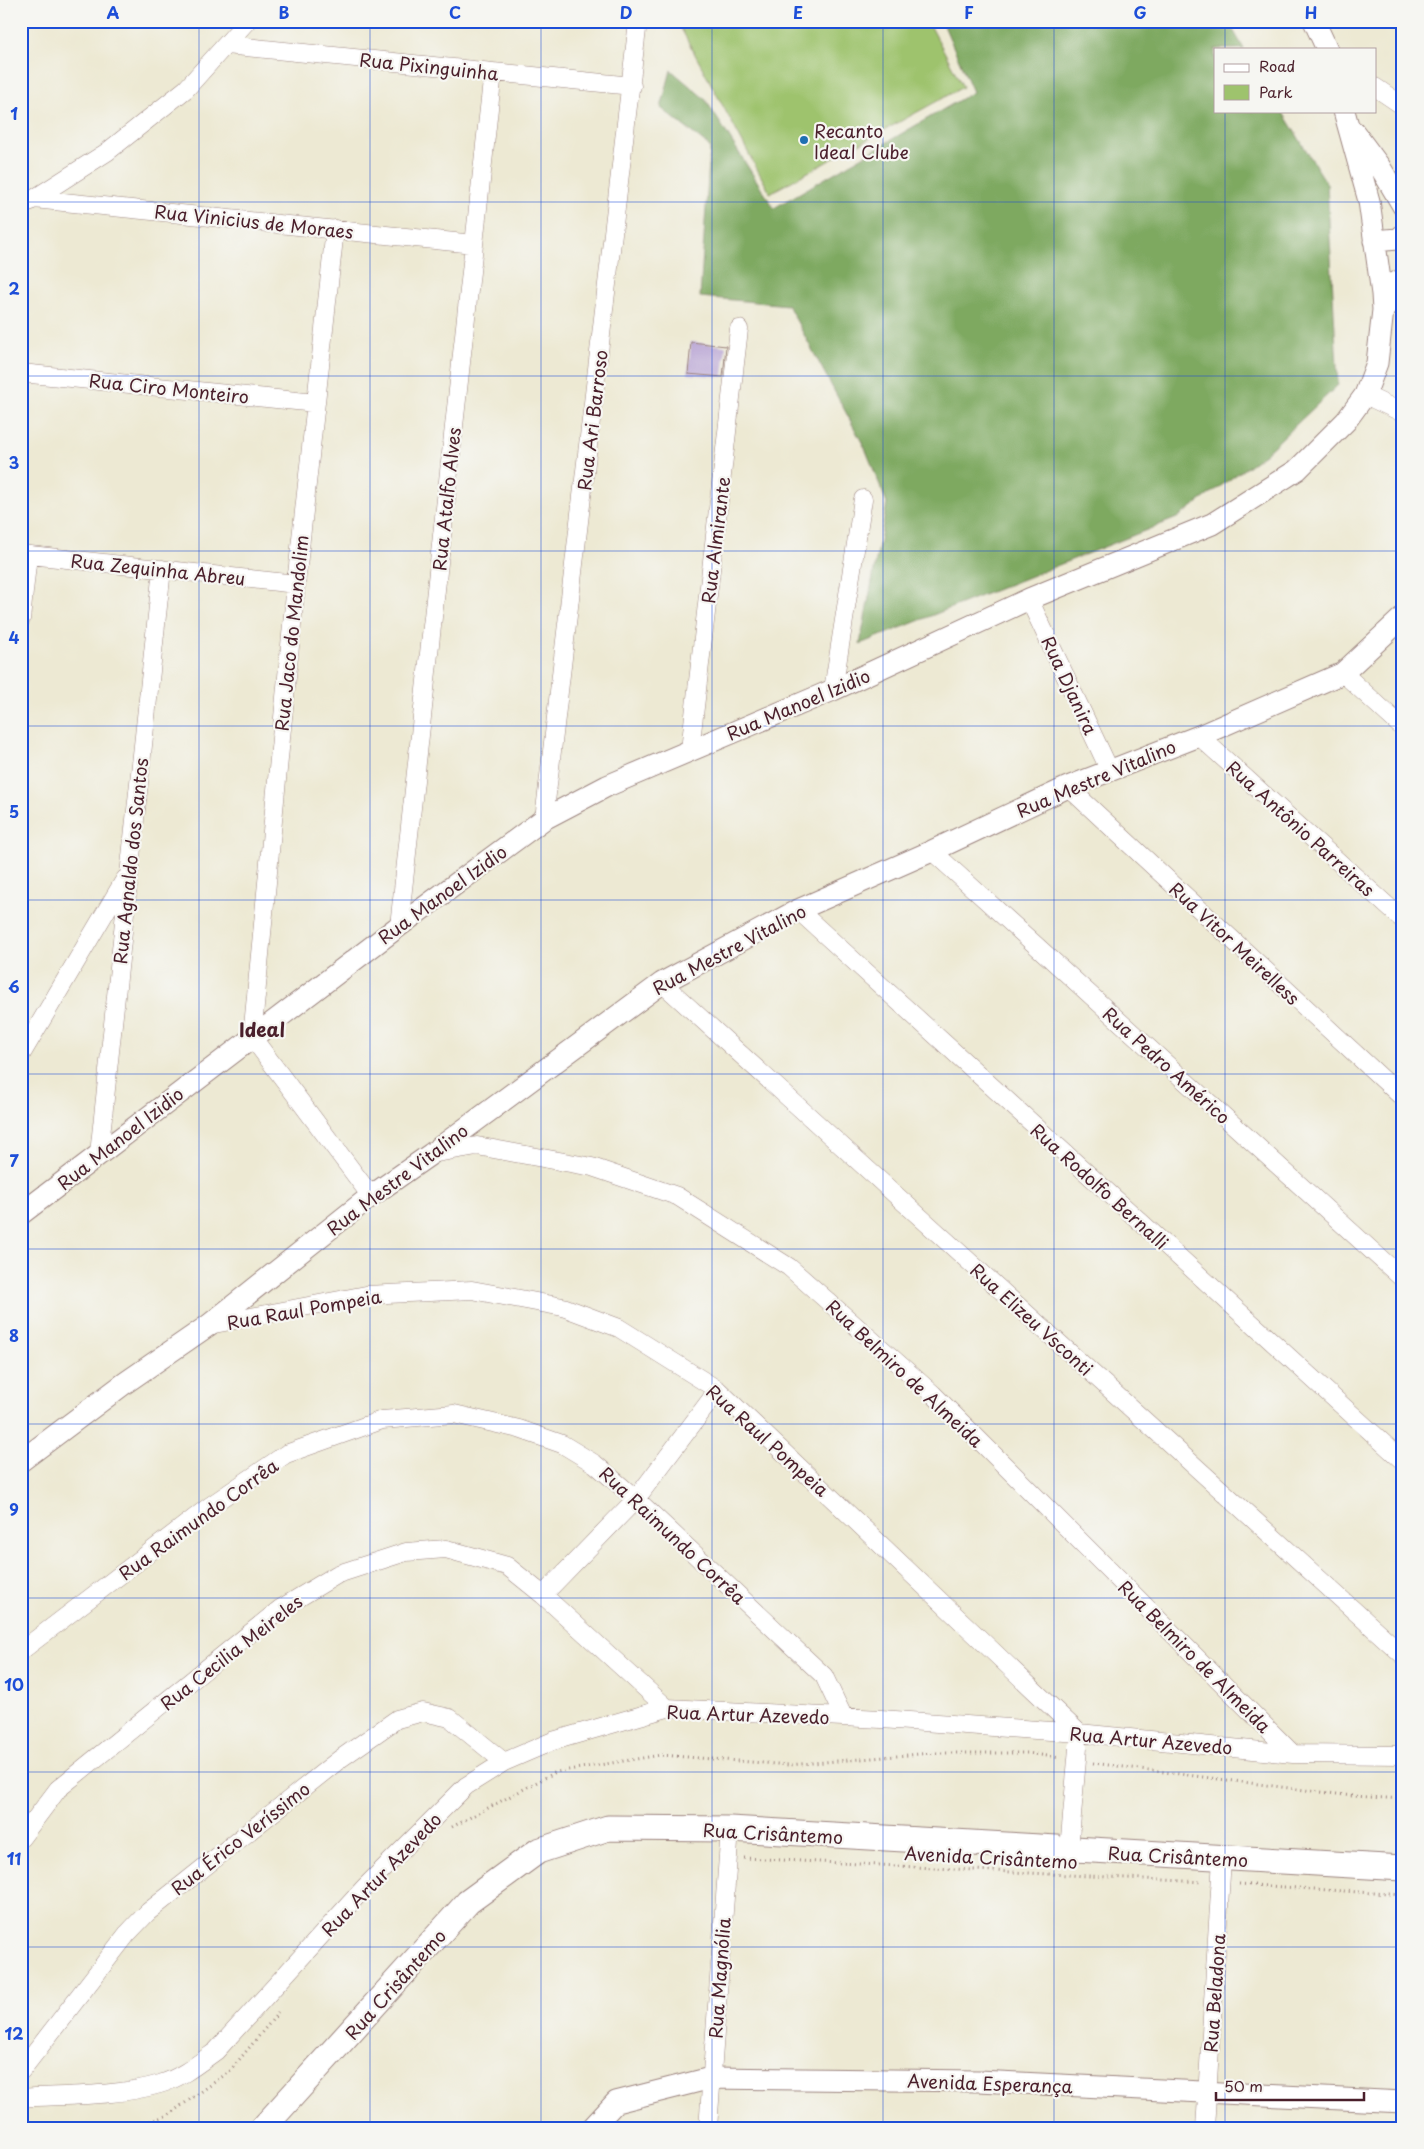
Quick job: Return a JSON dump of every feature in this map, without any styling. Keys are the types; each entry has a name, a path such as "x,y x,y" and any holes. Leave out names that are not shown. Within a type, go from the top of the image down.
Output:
{"main road":[{"name":"Rua Crisântemo","path":"264,2128 468,1902 538,1851 608,1828 730,1829 1070,1844 1222,1871 1403,1868"}],"street":[{"path":"28,203 107,152 186,89 247,21"},
{"name":"Rua Ari Barroso","path":"544,819 632,86 638,21"},
{"path":"1314,21 1327,48"},
{"name":"Rua Pixinguinha","path":"226,45 632,86"},
{"name":"Rua Atalfo Alves","path":"399,926 493,72"},
{"path":"1376,88 1403,106"},
{"name":"Rua Manoel Izidio","path":"1345,116 1380,167 1403,206"},
{"name":"Rua Manoel Izidio","path":"21,1214 252,1037 544,819 607,786 834,690 1029,600 1212,524 1297,470 1346,420 1365,395 1377,363 1383,310 1368,201 1345,116"},
{"name":"Rua Vinicius de Moraes","path":"28,203 335,229 474,244"},
{"name":"Rua Jaco do Mandolim","path":"252,1037 296,584 335,229"},
{"path":"1374,241 1398,239 1403,235"},
{"path":"1383,310 1397,282 1403,279"},
{"name":"Rua Almirante","path":"690,750 739,329"},
{"name":"Rua Ciro Monteiro","path":"21,373 316,403"},
{"path":"1365,395 1403,413"},
{"path":"834,690 862,499"},
{"path":"21,619 25,555"},
{"name":"Rua Zequinha Abreu","path":"25,555 296,584"},
{"name":"Rua Agnaldo dos Santos","path":"99,1154 162,569"},
{"name":"Rua Djanira","path":"1029,600 1110,770"},
{"name":"Rua Mestre Vitalino","path":"21,1461 125,1383 208,1325 371,1196 431,1154 662,983 798,910 932,851 1068,787 1200,736 1343,673 1403,617"},
{"path":"1343,673 1403,728"},
{"name":"Rua Antônio Parreiras","path":"1200,736 1403,920"},
{"name":"Rua Vitor Meirelless","path":"1068,787 1403,1098"},
{"name":"Rua Pedro Américo","path":"932,851 1403,1280"},
{"path":"21,1056 128,873"},
{"name":"Rua Rodolfo Bernalli","path":"798,910 1403,1461"},
{"name":"Rua Elizeu Vsconti","path":"662,983 1403,1655"},
{"path":"252,1037 371,1196"},
{"name":"Rua Belmiro de Almeida","path":"431,1154 477,1146 592,1167 677,1196 789,1267 933,1394 1292,1754"},
{"name":"Rua Raul Pompeia","path":"208,1325 366,1295 472,1290 563,1307 619,1328 718,1390 1078,1741"},
{"path":"543,1595 636,1499 718,1390"},
{"name":"Rua Raimundo Corrêa","path":"21,1651 210,1506 286,1454 382,1420 454,1414 519,1429 562,1444 587,1459 636,1499 824,1676 843,1716"},
{"name":"Rua Cecilia Meireles","path":"21,1838 58,1789 280,1609 338,1574 406,1552 446,1550 507,1566 543,1595 667,1708"},
{"name":"Rua Artur Azevedo","path":"21,2098 129,2090 160,2084 188,2071 216,2051 365,1887 466,1786 504,1762 553,1741 667,1708 843,1716 1078,1741 1292,1754 1403,1755"},
{"name":"Rua Érico Veríssimo","path":"21,2071 127,1934 148,1912 340,1759 397,1719 423,1712 450,1718 504,1762"},
{"path":"1070,1844 1078,1741"},
{"name":"Rua Magnólia","path":"708,2128 730,1829"},
{"name":"Rua Beladona","path":"1205,2128 1222,1871"},
{"name":"Avenida Esperança","path":"592,2128 616,2102 711,2078 979,2081 1403,2102"}],"path":[{"name":"Avenida Crisântemo","path":"728,1857 1222,1871 1403,1895"}],"green space":[{"name":"Recanto Ideal Clube","path":"677,21 928,21 963,87 770,193"},
{"path":"942,21 1228,21 1243,48 1214,48 1214,112 1283,112 1327,184 1338,385 1266,453 1177,518 860,644 887,503 865,448 788,305 700,297 710,147 661,108 671,70 705,99 774,208 973,92"},
{"path":"684,2121 684,2128 613,2128 617,2124"}],"building":[{"path":"691,342 726,346 723,377 688,374"}],"place":[{"name":"Recanto Ideal Clube","path":"804,140"}],"district":[{"name":"Ideal","path":"262,1029"}]}
